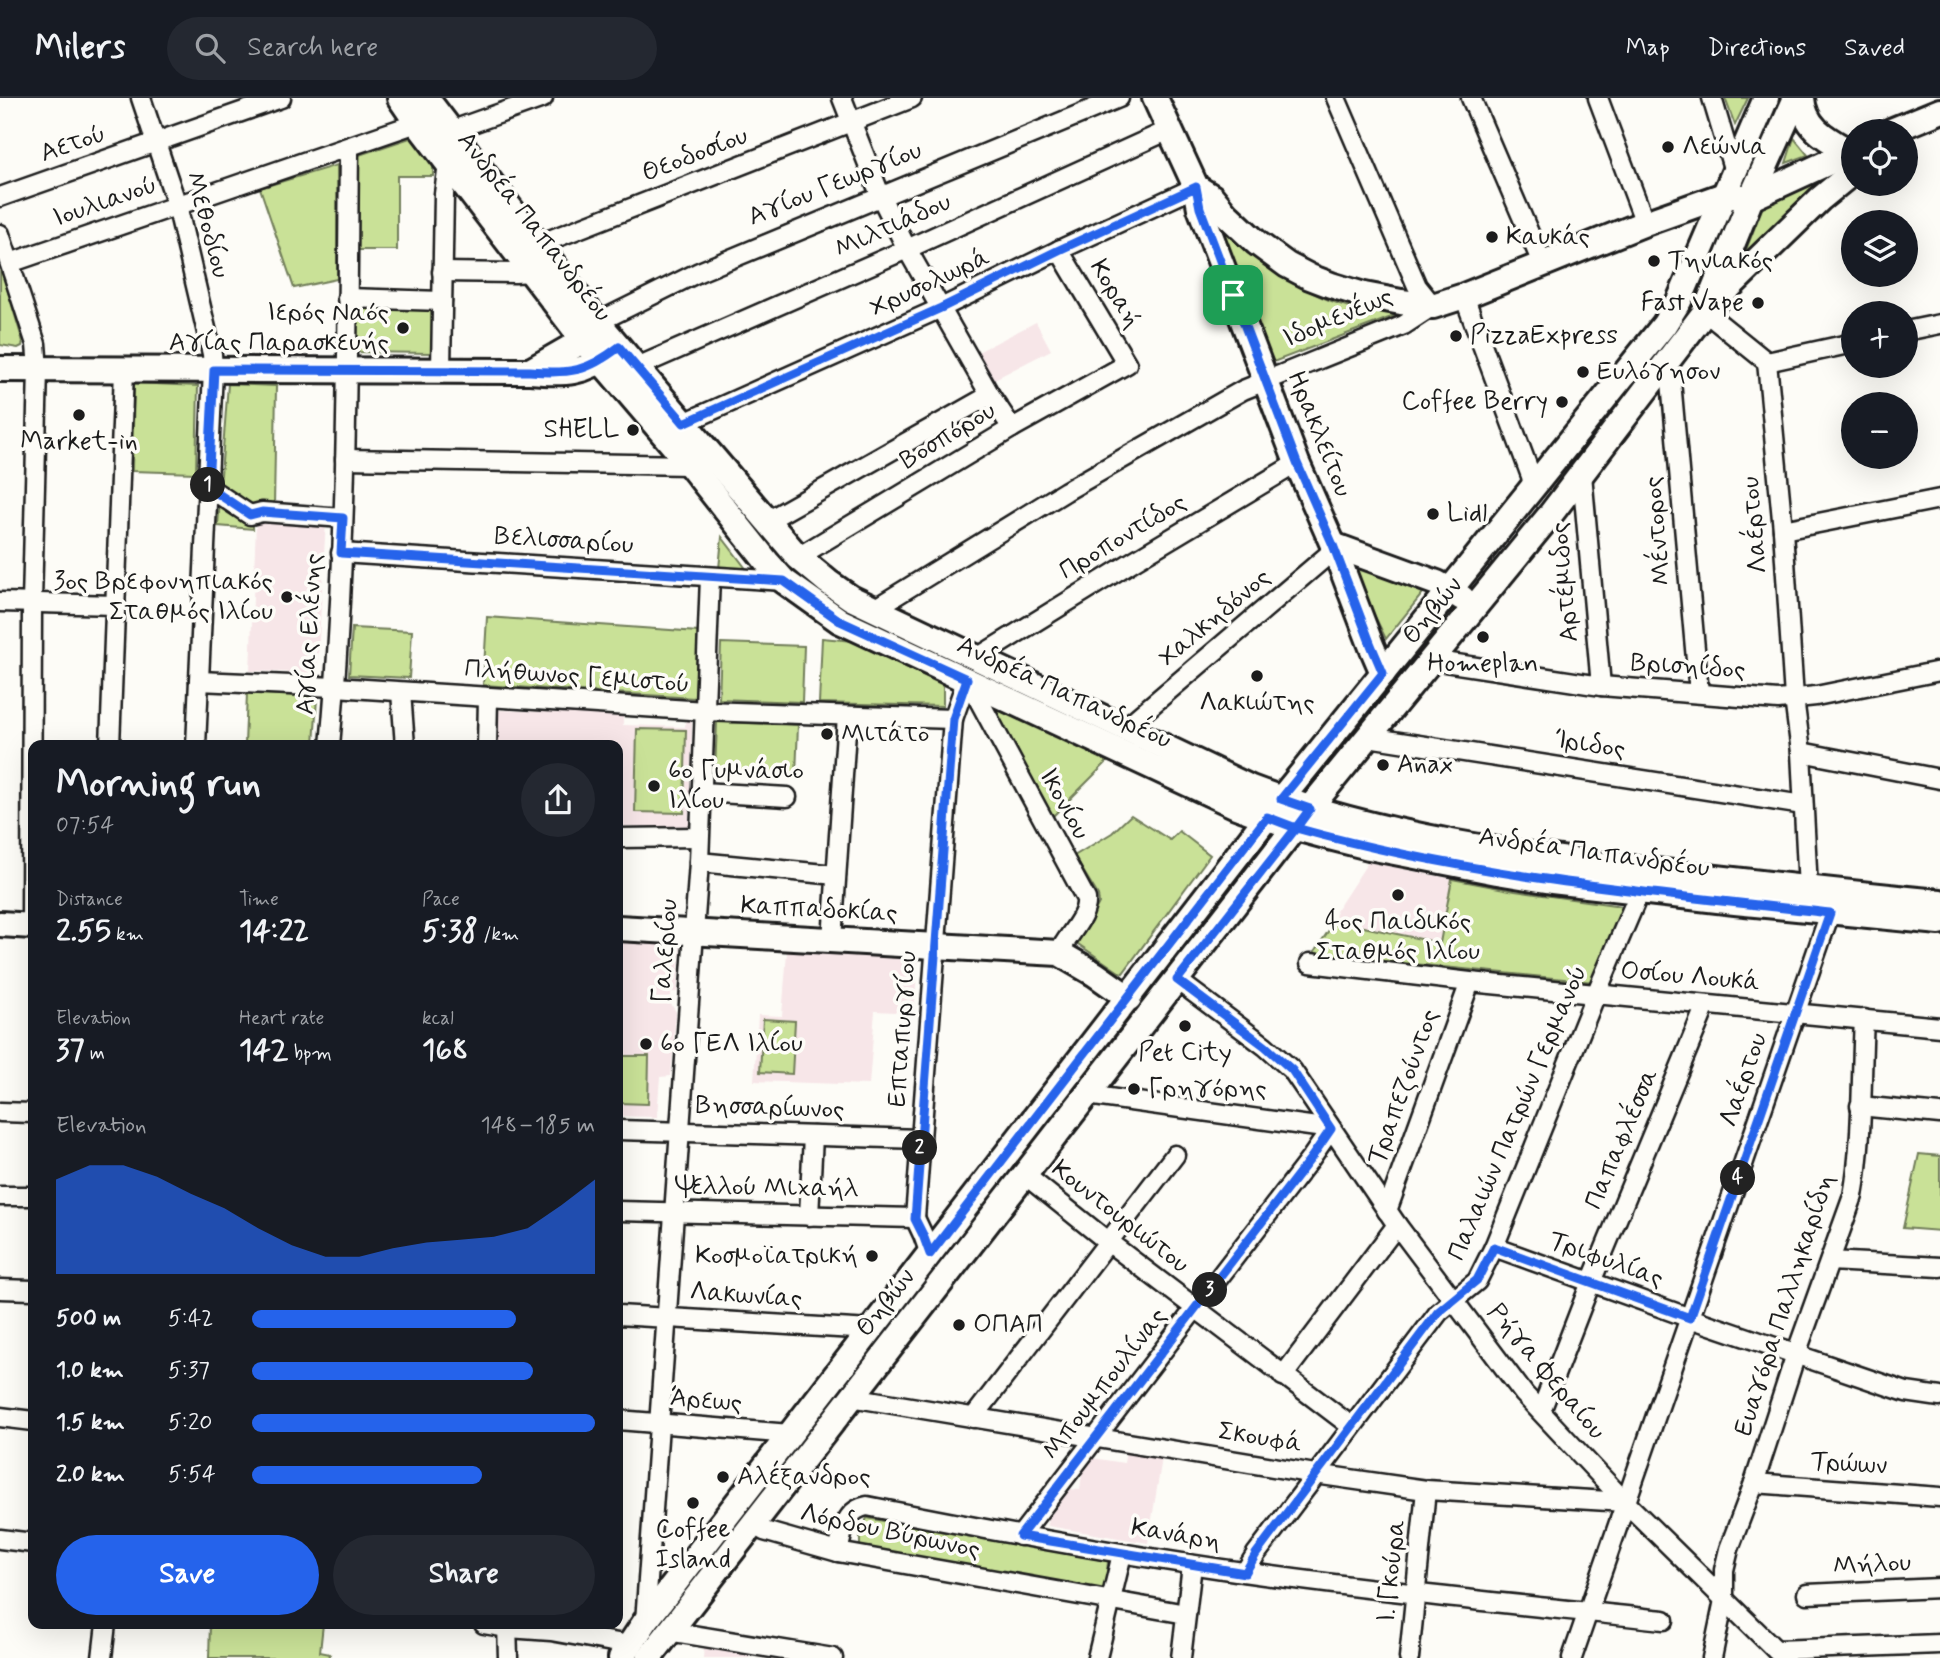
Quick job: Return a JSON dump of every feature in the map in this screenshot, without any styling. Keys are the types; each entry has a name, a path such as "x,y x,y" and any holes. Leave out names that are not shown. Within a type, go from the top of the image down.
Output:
{"main road":[{"name":"Ανδρέα Παπανδρέου","path":"400,98 531,272 597,339 637,367 798,556 851,598 874,609 972,669 1136,759 1236,806 1274,808 1369,847 1497,872 1640,891 1830,913 1940,922"},
{"name":"Ανδρέα Παπανδρέου","path":"426,98 537,245 597,339 691,465 784,581 840,621 1126,727 1251,788 1274,808"},
{"path":"1155,98 1196,187 1212,197 1257,243 1287,265 1310,277 1364,295 1433,306"},
{"name":"Θηβών","path":"633,1654 645,1622 1274,808 1664,325 1679,301 1766,98"},
{"name":"Θηβών","path":"633,1654 668,1631 1303,818 1582,474 1705,312 1751,198 1796,98"},
{"path":"1802,98 1808,120 1841,149"},
{"path":"1918,120 1939,111"},
{"path":"1918,128 1939,111"},
{"path":"1751,198 1841,162"},
{"path":"1705,312 1820,199 1841,172"},
{"name":"Ιδομενέως","path":"1433,306 1465,296 1644,223 1729,184 1751,198"},
{"name":"Ηρακλείτου","path":"1196,187 1200,208 1265,380 1383,673"},
{"name":"Αγίου Γεωργίου","path":"0,369 440,370 559,373 571,372 597,339"},
{"path":"1333,545 1451,590 1475,607"},
{"name":"Ανδρέα Παπανδρέου","path":"1303,818 1367,824 1553,859 1940,902"},
{"path":"0,924 28,926"},
{"name":"Καππαδοκίας","path":"623,928 1059,953 1129,998"}],"street":[{"name":"Μεθοδίου","path":"141,98 177,205 214,370 196,740"},
{"name":"Αετού","path":"0,197 281,98"},
{"path":"450,131 543,98"},
{"path":"842,98 881,197 906,249 990,395 1012,428"},
{"name":"Θεοδοσίου","path":"537,245 912,98"},
{"name":"Αγίου Γεωργίου","path":"597,339 699,272 1119,98"},
{"path":"1336,98 1417,285 1433,306"},
{"path":"1471,98 1542,263"},
{"path":"1598,98 1644,223"},
{"path":"1712,98 1729,184"},
{"name":"Ιουλιανού","path":"10,263 417,123"},
{"name":"Μιλτιάδου","path":"637,367 1169,130"},
{"name":"Αγίας Ελένης","path":"331,740 345,459 349,147"},
{"path":"440,370 444,194 448,163"},
{"name":"Χρυσολωρά","path":"684,423 941,308 1196,187"},
{"path":"0,234 36,344 38,369 32,603 32,740"},
{"name":"Κοραή","path":"1059,250 1127,364"},
{"path":"442,272 531,272"},
{"name":"Αρτέμιδος","path":"1465,296 1531,476 1533,488"},
{"path":"347,298 442,301"},
{"name":"Ιδομενέως","path":"874,609 1066,491 1243,390 1404,325 1433,306"},
{"path":"1705,312 1767,362 1841,346"},
{"path":"1918,329 1940,324"},
{"name":"Λαέρτου","path":"1767,362 1783,530 1794,698 1801,752 1808,889"},
{"name":"Βοσπόρου","path":"798,556 1012,428 1127,364"},
{"name":"Μέντορος","path":"1665,365 1671,381 1699,693"},
{"path":"110,740 124,370"},
{"path":"767,521 990,395"},
{"path":"345,459 691,465"},
{"name":"Προποντίδος","path":"972,669 1135,560 1297,463"},
{"name":"Αρτέμιδος","path":"1582,474 1601,686"},
{"path":"208,487 250,515 262,512 343,518"},
{"path":"1783,530 1940,499"},
{"name":"Χαλκηδόνος","path":"1126,727 1312,570 1328,555 1333,545"},
{"name":"Βελισσαρίου","path":"341,553 784,581"},
{"name":"Γαλερίου","path":"645,1622 699,862 709,577"},
{"path":"0,603 116,605"},
{"name":"Βρισηίδος","path":"1431,660 1601,686 1778,700 1816,696 1940,671"},
{"name":"Επταπυργίου","path":"915,1219 953,719 972,669"},
{"name":"Ικονίου","path":"972,669 1086,899 1084,914 1064,941 1059,953"},
{"name":"Πλήθωνος Γεμιστού","path":"199,681 705,711 953,719"},
{"path":"401,692 405,740"},
{"path":"487,740 488,698"},
{"path":"832,940 847,716"},
{"name":"Ίριδος","path":"1368,737 1803,805"},
{"path":"1801,752 1940,779"},
{"path":"701,792 788,797"},
{"path":"623,838 699,837"},
{"path":"699,862 836,876"},
{"name":"Παλαιών Πατρών Γερμανού","path":"1245,1573 1315,1474 1438,1312 1477,1280 1494,1247 1640,891"},
{"name":"Λαέρτου","path":"1625,1502 1830,913"},
{"name":"Οσίου Λουκά","path":"1310,963 1471,982 1940,1027"},
{"name":"Ρήγα Φεραίου","path":"1177,980 1265,1046 1292,1070 1392,1218 1524,1394 1625,1502 1780,1654"},
{"name":"Τραπεζούντος","path":"1283,1376 1392,1218 1471,982"},
{"name":"Παπαφλέσσα","path":"1541,1411 1591,1282 1706,1005"},
{"name":"Ευαγόρα Παλληκαρίδη","path":"1712,1658 1724,1600 1724,1570 1729,1549 1853,1196 1864,1019"},
{"path":"1087,1095 1331,1129"},
{"path":"1860,1106 1940,1114"},
{"path":"0,1112 28,1113"},
{"name":"Μπουμπουλίνας","path":"1020,1536 1331,1129"},
{"name":"Βησσαρίωνος","path":"623,1130 921,1139"},
{"path":"809,1216 813,1136"},
{"path":"973,1418 1175,1155"},
{"name":"Κουντουριώτου","path":"1025,1175 1107,1241 1351,1426"},
{"path":"0,1196 28,1196"},
{"name":"Ψελλού Μιχαήλ","path":"623,1211 915,1219"},
{"path":"915,1219 930,1254"},
{"name":"Τριφυλίας","path":"1494,1247 1906,1392 1940,1397"},
{"path":"1830,1261 1940,1267"},
{"path":"0,1289 28,1290"},
{"name":"Λακωνίας","path":"623,1315 872,1330"},
{"name":"Σκουφά","path":"851,1397 1426,1490 1625,1502"},
{"path":"0,1417 28,1420"},
{"name":"Άρεως","path":"623,1420 790,1434"},
{"name":"Τρώων","path":"1754,1483 1940,1497"},
{"name":"Ι. Γκούρα","path":"1409,1658 1426,1490"},
{"path":"1572,1658 1625,1502"},
{"name":"Κανάρη","path":"838,1552 848,1516 859,1507 867,1506 1020,1536 1245,1573 1664,1620"},
{"name":"Λόρδου Βύρωνος","path":"753,1523 764,1531 838,1552 1186,1614"},
{"path":"0,1539 28,1542"},
{"path":"1097,1658 1122,1554"},
{"path":"1181,1658 1192,1565"},
{"name":"Μήλου","path":"1807,1594 1940,1588"},
{"path":"103,1658 106,1629"},
{"path":"507,1629 508,1658"},
{"path":"554,1629 633,1654"},
{"path":"668,1631 759,1652 832,1658"},
{"path":"1780,1654 1940,1644"}],"shaded area":[{"path":"1036,322 1051,350 991,381 976,353"},
{"name":"3ος Βρεφονηπιακός Σταθμός Ιλίου","path":"262,514 326,521 317,673 250,671 256,524"},
{"name":"6ο Γυμνάσιο Ιλίου","path":"497,710 623,715 623,725 685,727 686,720 692,721 689,827 623,826 623,740 497,740"},
{"name":"4ος Παιδικός Σταθμός Ιλίου","path":"1368,862 1452,879 1440,944 1335,921 1336,911"},
{"name":"6ο ΓΕΛ Ιλίου","path":"623,941 681,943 677,992 671,992 671,1004 676,1012 671,1076 660,1077 657,1117 623,1116"},
{"path":"787,952 918,959 914,1013 875,1011 869,1085 754,1081 758,1015 782,1016"},
{"path":"1126,1450 1162,1458 1148,1543 1048,1526 1047,1520 1070,1489 1080,1490 1082,1474 1092,1458 1124,1463"},
{"path":"704,1648 750,1655 749,1658 703,1658"}],"green space":[{"path":"1725,98 1748,98 1735,125"},
{"path":"413,137 433,163 433,176 397,176 397,250 358,250 359,155"},
{"path":"1794,138 1808,155 1786,163"},
{"path":"337,165 337,279 294,288 260,188"},
{"path":"1828,179 1744,255 1765,201"},
{"path":"1216,219 1264,261 1298,285 1337,303 1391,313 1394,316 1268,364"},
{"path":"0,265 23,342 18,348 0,345"},
{"path":"356,303 432,305 432,353 355,352"},
{"path":"134,383 198,386 196,473 132,471"},
{"path":"228,384 276,386 274,507 255,507 220,488"},
{"path":"220,499 253,518 253,529 218,526"},
{"path":"722,537 747,570 719,569"},
{"path":"1353,564 1423,593 1386,639 1350,566"},
{"path":"487,617 698,632 695,698 483,685"},
{"path":"352,628 412,631 409,678 349,675"},
{"path":"822,638 854,641 943,685 943,706 819,703"},
{"path":"721,643 804,646 802,702 719,699"},
{"path":"247,693 317,697 314,740 245,740"},
{"path":"991,706 1109,760 1052,817"},
{"path":"717,722 798,725 796,775 715,772"},
{"path":"637,729 686,730 684,813 635,812"},
{"path":"1131,815 1170,840 1179,831 1210,855 1123,973 1078,944 1099,903 1098,895 1074,856 1112,833"},
{"path":"1452,879 1622,906 1624,909 1594,982 1313,954 1335,921 1440,943"},
{"path":"763,1019 795,1021 792,1074 760,1072"},
{"path":"623,1056 649,1056 648,1104 623,1103"},
{"path":"1919,1154 1940,1156 1940,1231 1903,1228"},
{"path":"867,1518 1108,1561 1105,1592 860,1548 860,1536"},
{"path":"210,1629 322,1629 320,1652 330,1654 329,1658 209,1658"}],"place":[{"name":"Λεώνια","path":"1668,147"},
{"name":"Καυκάς","path":"1492,237"},
{"name":"Τηνιακός","path":"1654,261"},
{"name":"Fast Vape","path":"1758,303"},
{"name":"Ιερός Ναός Αγίας Παρασκευής","path":"403,328"},
{"name":"PizzaExpress","path":"1456,336"},
{"name":"Ευλόγησον","path":"1583,372"},
{"name":"Coffee Berry","path":"1562,402"},
{"name":"Market-in","path":"79,415"},
{"name":"SHELL","path":"633,430"},
{"name":"Lidl","path":"1433,514"},
{"name":"3ος Βρεφονηπιακός Σταθμός Ιλίου","path":"287,597"},
{"name":"Homeplan","path":"1483,637"},
{"name":"Λακιώτης","path":"1257,676"},
{"name":"Μιτάτο","path":"827,734"},
{"name":"Anax","path":"1383,765"},
{"name":"6ο Γυμνάσιο Ιλίου","path":"654,786"},
{"name":"4ος Παιδικός Σταθμός Ιλίου","path":"1398,895"},
{"name":"Pet City","path":"1185,1026"},
{"name":"6ο ΓΕΛ Ιλίου","path":"646,1044"},
{"name":"Γρηγόρης","path":"1134,1089"},
{"name":"Κοσμοϊατρική","path":"872,1256"},
{"name":"ΟΠΑΠ","path":"959,1325"},
{"name":"Αλέξανδρος","path":"723,1477"},
{"name":"Coffee Island","path":"693,1503"}],"route":[{"path":"1233,295 1200,208 1196,187 941,308 684,423 619,347 601,361 571,372 559,373 214,370 208,487 250,515 262,512 343,518 341,553 784,581 840,621 967,679 953,719 915,1219 930,1254 1267,817 1296,828 1177,980 1265,1046 1292,1070 1331,1129 1020,1536 1245,1573 1256,1554 1438,1312 1477,1280 1494,1247 1690,1318 1830,913 1552,881 1369,847 1296,828 1310,809 1281,799 1383,673 1333,545 1297,463 1233,295"}]}
